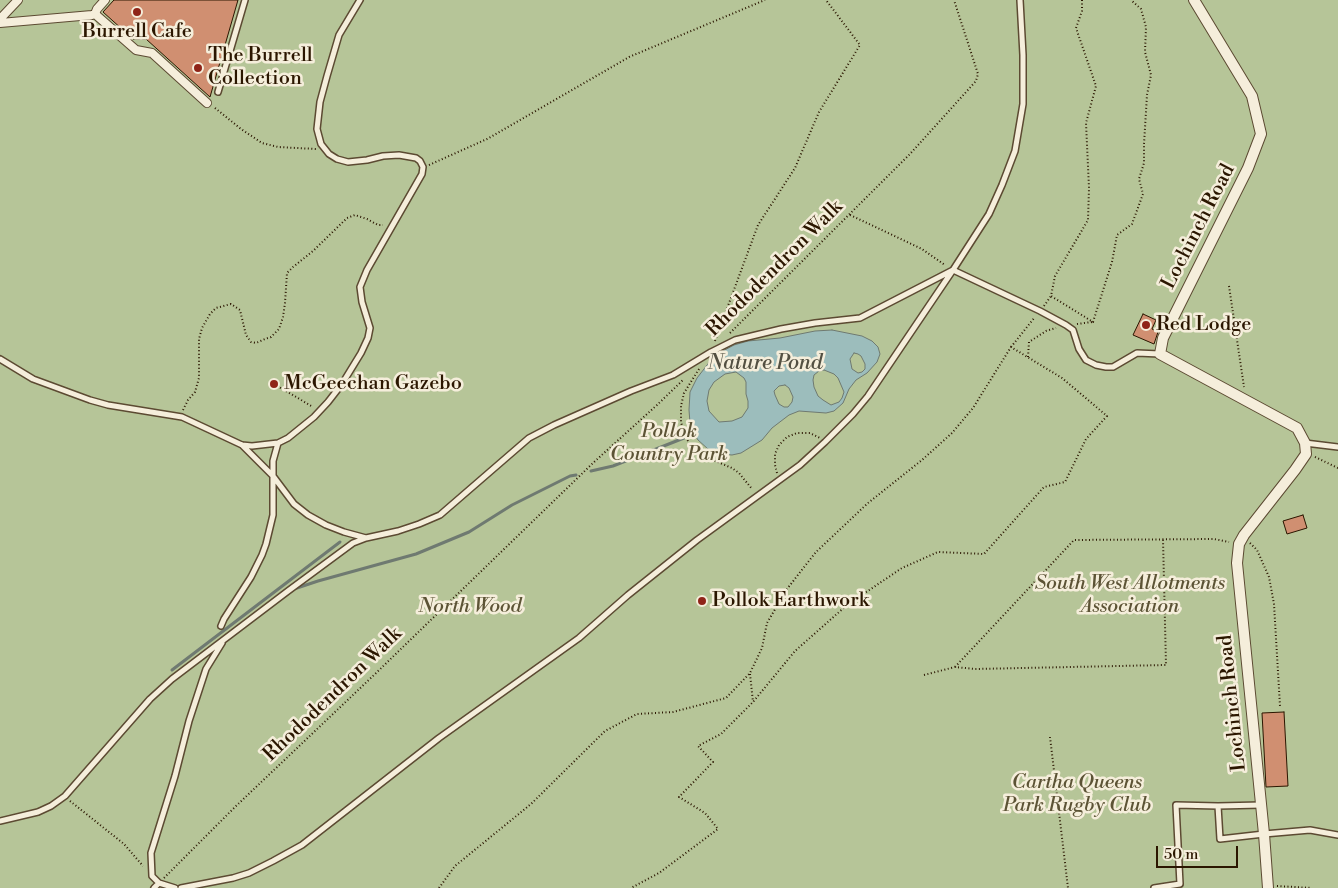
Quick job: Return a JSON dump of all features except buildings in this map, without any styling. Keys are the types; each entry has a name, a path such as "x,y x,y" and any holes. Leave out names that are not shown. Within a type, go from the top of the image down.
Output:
{"street":[{"path":"0,19 18,0"},
{"path":"96,14 97,9 105,0"},
{"name":"Lochinch Road","path":"1160,354 1163,338 1248,168 1261,134 1252,96 1194,0"},
{"path":"0,23 96,14 136,50 152,53 211,105"},
{"path":"1160,354 1297,428 1306,448 1295,470 1241,540"},
{"name":"Lochinch Road","path":"1241,540 1237,563 1268,887"}],"lane":[{"path":"218,92 245,0"},
{"path":"0,359 33,379 90,400 108,405 182,417 242,445 278,444 319,412 342,384 368,338 370,328 362,302 360,287 367,270 422,174 423,167 416,158 399,155 348,162 337,159 329,154 321,144 317,129 320,102 340,34 360,0"},
{"path":"181,888 249,873 302,845 438,738 578,638 697,540 800,465 853,414 868,396 954,270 988,214 1002,185 1015,151 1023,104 1020,0"},
{"path":"0,821 38,812 51,806 64,796 150,699 172,679 353,543 398,531 440,515 529,438 631,391 673,375 735,340 822,322 860,318 954,270"},
{"path":"954,270 1066,325 1073,330 1079,350 1086,360 1096,365 1113,367 1137,353 1160,354"},
{"path":"221,626 262,555 269,533 272,515 273,461 278,444"},
{"path":"242,445 273,476 294,504 308,515 338,530 366,538"},
{"path":"1306,448 1338,447"},
{"path":"175,888 159,883 152,876 151,853 206,669 225,638"},
{"path":"1154,888 1180,884 1176,805 1261,806"},
{"path":"1218,806 1220,839 1310,830 1338,835"},
{"path":"154,888 159,883"}],"path":[{"path":"423,167 487,139 629,57 765,0"},
{"path":"711,352 758,226 795,168 820,112 860,45 826,0"},
{"name":"Rhododendron Walk","path":"725,338 910,154 976,81 978,74 954,0"},
{"path":"439,888 455,866 531,804 605,731 637,714 673,712 726,698 750,673 762,648 767,622 787,589 816,552 868,503 922,460 952,433 973,408 1011,347 1052,296 1055,276 1088,220 1089,188 1086,123 1096,86 1076,28 1082,11 1082,0"},
{"path":"1093,322 1112,262 1116,235 1132,224 1143,194 1139,179 1144,163 1147,95 1151,75 1145,52 1146,27 1141,9 1131,0"},
{"path":"211,105 262,144 290,148 324,148"},
{"path":"182,417 181,412 194,392 199,378 199,338 202,328 216,308 231,304 240,310 246,335 251,342 256,343 265,339 279,329 283,317 287,274 347,218 355,215 378,225 392,225"},
{"path":"849,215 922,249 954,270"},
{"path":"1229,286 1246,402"},
{"path":"1052,296 1093,322"},
{"path":"1028,357 1028,342 1046,332 1066,325 1093,322"},
{"path":"631,888 659,873 718,829 705,813 679,797 713,762 698,746 721,734 753,702 795,651 847,605 902,568 938,552 984,554 1044,487 1065,482 1086,439 1107,416 1062,378 1011,347"},
{"path":"700,368 684,393 681,406 681,422 684,433 690,445 701,455 732,468 739,473 759,496"},
{"name":"Rhododendron Walk","path":"159,883 235,807 684,378"},
{"path":"274,384 319,412"},
{"path":"782,478 776,472 775,454 779,445 787,437 797,432 810,433 825,442"},
{"path":"1306,448 1338,468"},
{"path":"924,676 955,667 976,669 1166,665 1163,539"},
{"path":"955,667 1074,540 1241,540 1257,550 1269,577 1274,604 1280,706"},
{"path":"750,673 753,702"},
{"path":"1050,737 1068,888"},
{"path":"64,796 124,844 152,876"},
{"path":"1268,887 1312,888"}],"green space":[{"name":"North Wood","path":"0,0 1338,0 1338,888 0,888"}],"water":[{"name":"Nature Pond","path":"832,330 862,336 872,341 878,347 880,354 877,362 867,373 856,380 849,389 843,403 834,411 826,413 799,411 789,415 772,428 762,440 741,453 732,455 720,454 708,449 698,440 690,423 690,392 697,378 711,360 734,345 748,341 780,338 815,331","holes":["854,353 858,354 865,364 865,369 858,373 852,369 850,359","824,370 838,378 844,392 839,402 831,405 818,396 813,380 814,375","736,372 744,378 748,408 742,417 732,421 719,422 709,411 707,401 709,390 714,382 725,374","785,385 789,388 793,397 788,407 779,404 775,395 774,391 779,386"]}],"waterway":[{"path":"591,471 613,466 684,438"},
{"path":"297,588 416,554 469,532 512,505 570,476 576,475"},
{"path":"172,670 340,542"}],"place":[{"name":"Burrell Cafe","path":"137,12"},
{"name":"The Burrell Collection","path":"198,68"},
{"name":"Red Lodge","path":"1146,325"},
{"name":"McGeechan Gazebo","path":"274,384"},
{"name":"Pollok Earthwork","path":"702,601"}],"park label":[{"name":"Pollok Country Park","path":"669,444"},
{"name":"South West Allotments Association","path":"1130,596"},
{"name":"Cartha Queens Park Rugby Club","path":"1077,794"}]}
